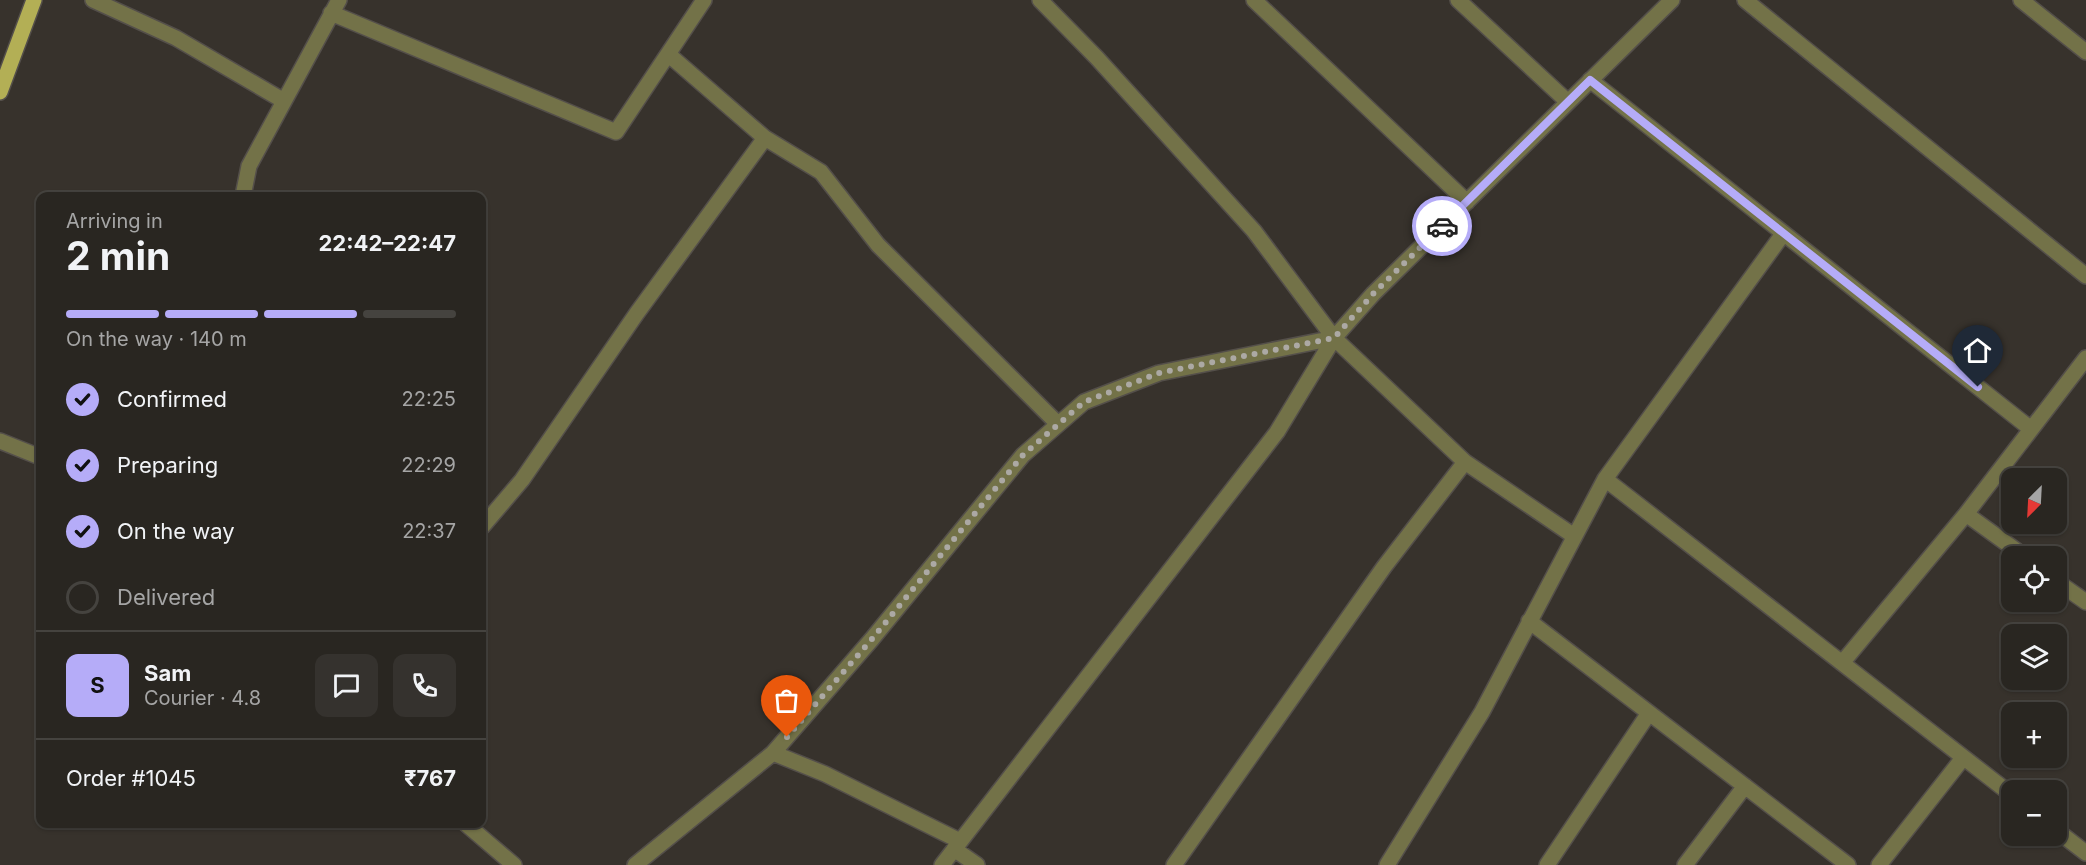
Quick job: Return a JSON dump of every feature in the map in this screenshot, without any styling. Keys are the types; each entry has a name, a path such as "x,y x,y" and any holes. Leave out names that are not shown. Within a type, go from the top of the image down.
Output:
{"main road":[{"path":"0,92 34,0"}],"street":[{"path":"93,0 176,38 284,101"},
{"path":"244,192 249,166 335,6 616,132 704,0"},
{"path":"1040,0 1097,58 1254,231 1334,338 1464,462 1574,536"},
{"path":"1254,0 1467,202"},
{"path":"1458,0 1568,102"},
{"path":"942,865 1277,432 1334,338 1373,294 1672,0"},
{"path":"1745,0 2086,276"},
{"path":"2021,0 2086,52"},
{"path":"668,54 765,138 821,172 878,245 1058,424"},
{"path":"1590,80 2031,429"},
{"path":"486,522 522,480 637,313 765,138"},
{"path":"1387,865 1482,712 1605,479 1784,234"},
{"path":"636,865 773,753 872,639 1023,455 1084,402 1159,373 1334,338"},
{"path":"1842,663 1966,514 2086,358"},
{"path":"0,441 36,455"},
{"path":"1174,865 1384,567 1464,462"},
{"path":"1605,479 2001,787"},
{"path":"1966,514 2010,546"},
{"path":"2067,588 2086,602"},
{"path":"1529,621 1848,865"},
{"path":"1547,865 1649,713"},
{"path":"773,753 825,774 957,845 977,865"},
{"path":"1879,865 1963,758"},
{"path":"1685,865 1745,786"},
{"path":"471,828 514,865"},
{"path":"2067,839 2086,855 2079,865"}],"way so far":[{"path":"787,737 872,639 1023,455 1084,402 1159,373 1334,338 1373,294 1442,226"}],"route":[{"path":"1442,226 1590,80 1978,387"}]}
